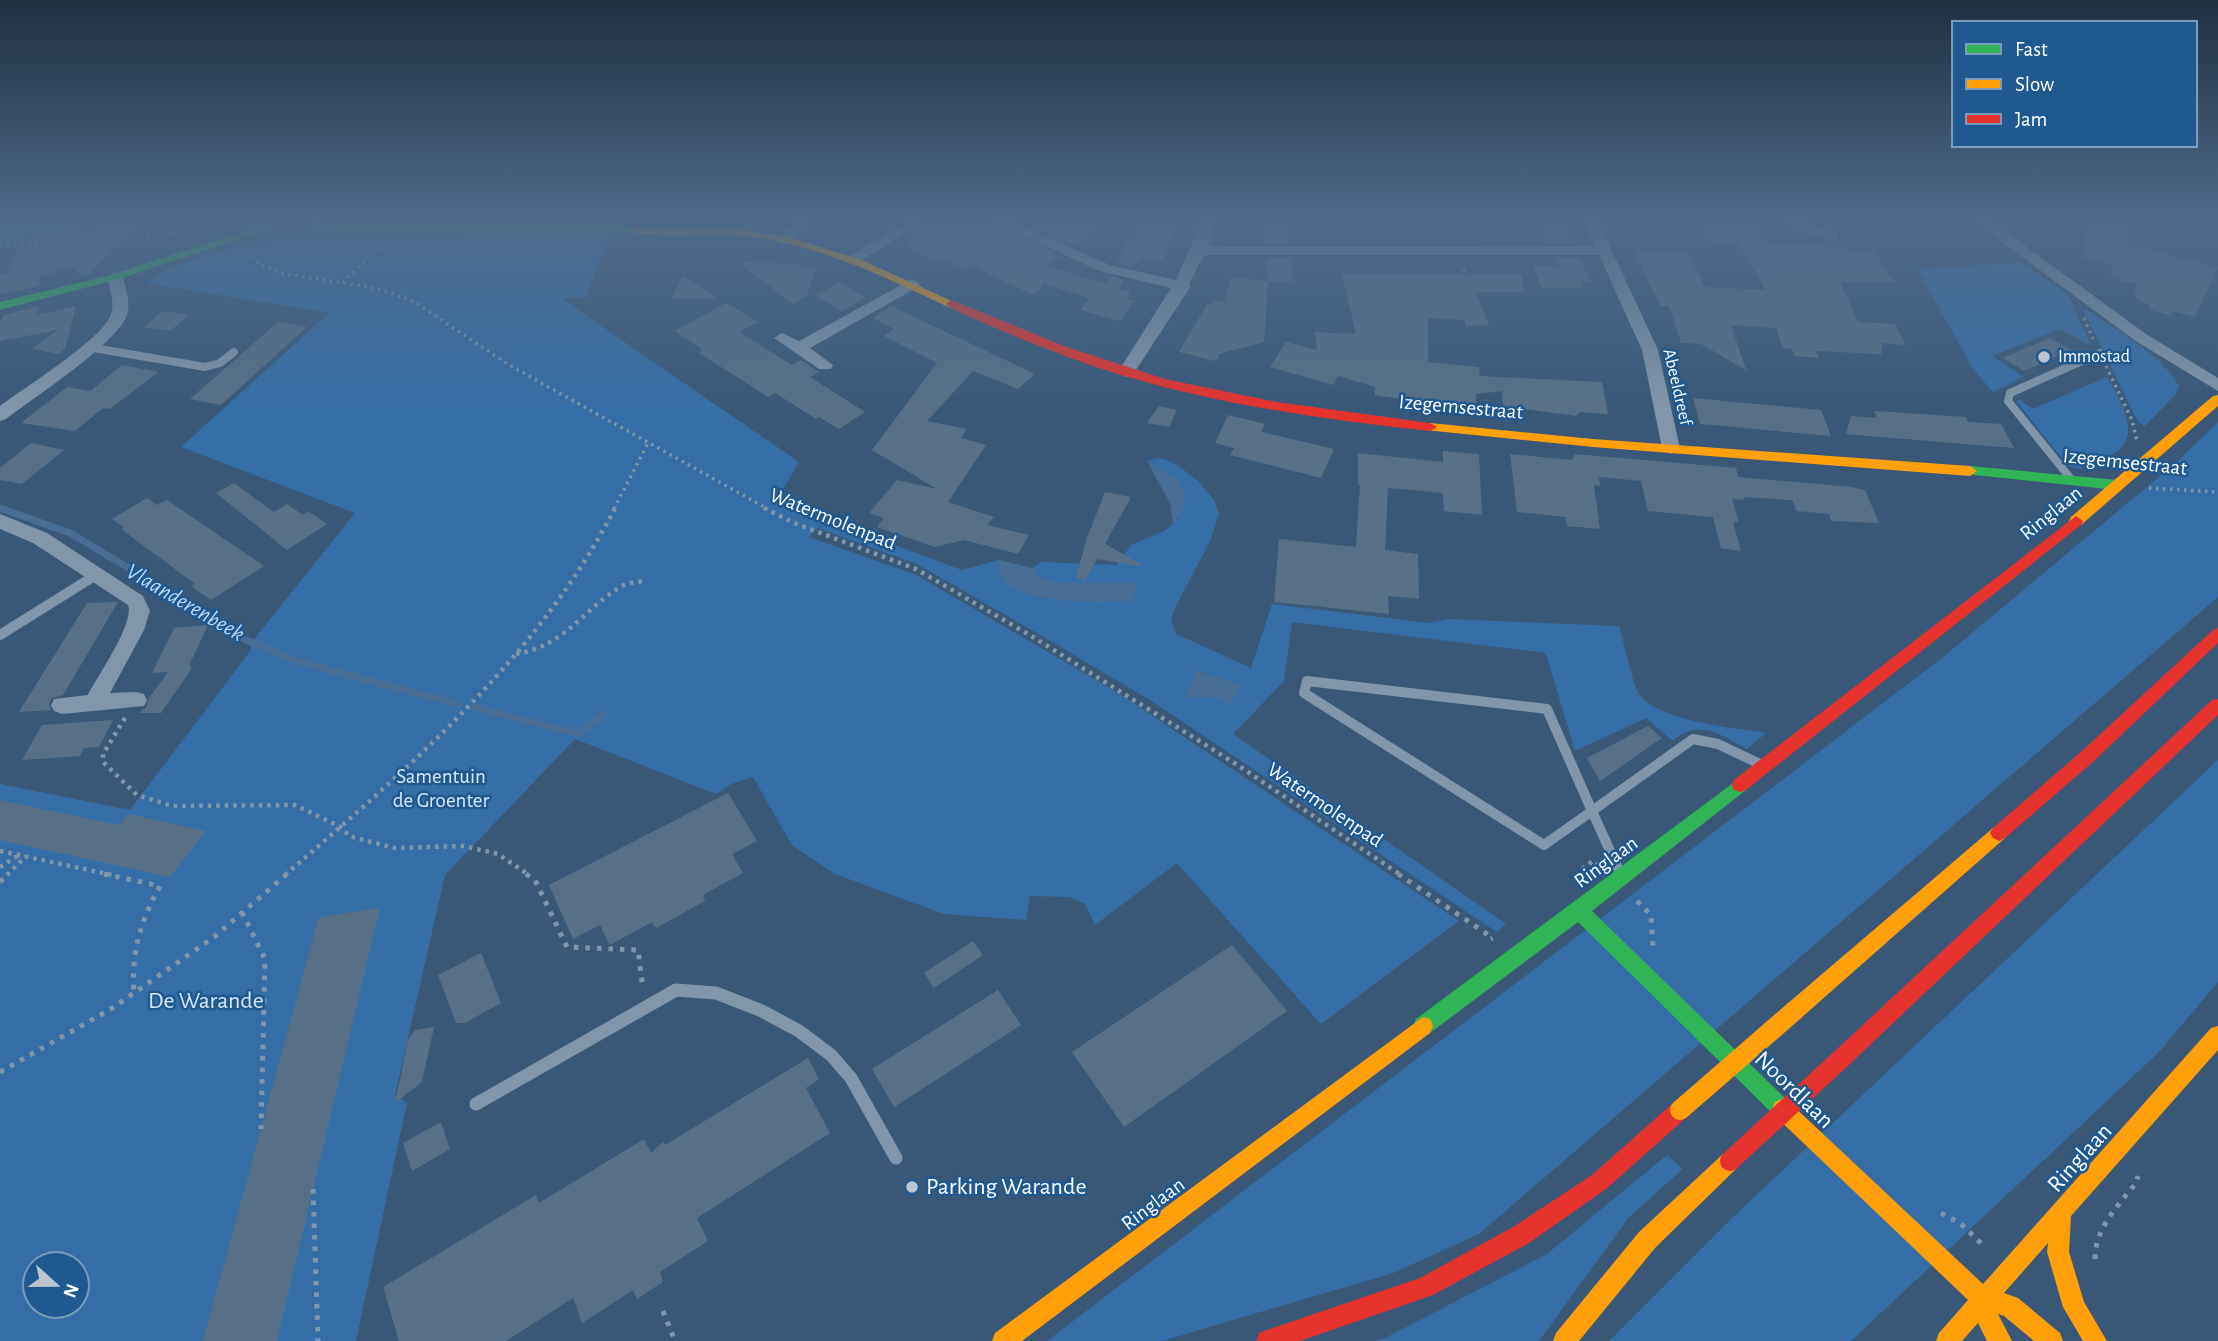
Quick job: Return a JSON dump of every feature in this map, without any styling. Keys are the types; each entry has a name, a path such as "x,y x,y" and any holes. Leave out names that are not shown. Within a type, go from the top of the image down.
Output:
{"main road":[{"path":"0,306 89,284"},
{"name":"Izegemsestraat","path":"912,284 1019,334 1126,372 1246,401 1348,419 1671,448 2027,475 2076,497 2117,485"},
{"name":"Ringlaan","path":"1003,1341 1577,909 1622,878 1764,766 2076,497 2117,485 2218,399"},
{"path":"1266,1341 1425,1287 1521,1235 1599,1182 1994,835 2088,756 2218,634"},
{"path":"1564,1341 1647,1240 2218,705"},
{"name":"Noordlaan","path":"1577,909 1695,1027 1983,1299 2010,1306 2052,1341"},
{"name":"Ringlaan","path":"1947,1341 2218,1035"},
{"path":"2061,1213 2058,1252 2074,1307 2096,1341"},
{"name":"Noordlaan","path":"1983,1299 1990,1327 2001,1341"}],"street":[{"path":"0,415 88,347 118,318 121,302 117,284"},
{"path":"799,348 912,284"},
{"path":"1126,372 1182,286 1172,284"},
{"name":"Abeeldreef","path":"1620,284 1650,350 1671,448"},
{"path":"2066,284 2140,337 2218,387"},
{"path":"782,338 825,365"},
{"path":"0,521 40,538 136,601 141,611 134,629 94,702"},
{"path":"62,705 136,700"}],"lane":[{"path":"88,347 205,367 220,363 234,352"},
{"path":"2076,497 2008,401 2010,393 2100,353"},
{"path":"0,635 96,575"},
{"path":"1622,878 1591,810 1547,709 1307,681 1304,693 1544,845 1591,810 1693,739 1718,744 1764,766"},
{"path":"476,1104 676,990 716,993 762,1011 799,1031 831,1055 851,1078 896,1158"}],"path":[{"name":"Watermolenpad","path":"346,284 395,293 413,301 509,365 794,523 916,569 1033,637 1236,764 1493,938 1484,945"},
{"path":"2082,295 2078,306 2132,419 2137,441 2147,460"},
{"path":"0,1072 134,994 214,937 407,770 515,654 597,543 648,443"},
{"name":"Izegemsestraat","path":"2117,485 2218,492"},
{"path":"515,654 533,651 567,632 623,585 643,581"},
{"path":"136,700 103,754 103,762 137,795 172,806 295,805 341,827 349,836 394,848 464,846 499,855 535,880 567,947 638,950 646,1006"},
{"path":"0,851 160,886 133,947 131,963 134,994"},
{"path":"0,867 23,855"},
{"path":"0,882 23,855"},
{"path":"242,912 265,959 261,1129"},
{"path":"2096,1266 2094,1252 2106,1222 2136,1183 2139,1171"},
{"path":"313,1189 318,1341"},
{"path":"663,1311 675,1341"}],"green space":[{"name":"De Warande","path":"151,284 591,284 585,298 562,299 799,462 776,501 962,570 999,560 998,569 1133,601 1137,583 1061,583 1040,577 1033,568 1041,562 1117,565 1131,545 1164,531 1179,519 1159,468 1147,461 1158,458 1167,460 1198,481 1214,500 1219,514 1210,541 1171,619 1176,634 1251,668 1272,604 1429,623 1447,619 1619,626 1636,689 1649,703 1662,711 1698,722 1766,733 1747,749 1719,734 1701,729 1692,730 1673,741 1646,718 1575,751 1546,653 1292,622 1284,681 1233,734 1506,924 1497,932 1150,700 917,564 818,528 809,537 916,575 1120,694 1459,921 1321,1024 1177,863 1095,925 1085,904 1070,897 1030,896 1026,920 944,914 835,874 792,845 753,777 731,784 716,794 575,739 445,875 395,1095 407,1103 356,1341 0,1341 0,784 130,810 251,650 251,643 355,513 181,447 329,313","holes":["1197,671 1242,685 1215,697 1204,696"]},
{"path":"1926,284 2052,284 2068,294 2091,346 2060,329 1992,356 2024,377 1993,392 1973,369"},
{"path":"2086,309 2150,353 2179,386 2176,394 2145,426 2138,422 2083,310"},
{"path":"2107,377 2126,415 2128,435 2116,452 2081,469 2068,466 2016,401 2020,400 2033,409"},
{"path":"2218,422 2218,597 1479,1234 1393,1273 1162,1341 1047,1341 1942,658 2178,461"},
{"path":"2218,760 2218,982 2159,1052 1851,1341 1609,1341 1732,1218"},
{"path":"1667,1155 1683,1169 1629,1217 1539,1341 1374,1341 1385,1338 1547,1254"}],"shaded area":[{"path":"1147,461 1168,473 1184,489 1183,508 1173,524 1170,503"},
{"path":"999,560 1033,568 1040,577 1061,583 1137,583 1133,601 1075,601 1030,595 1012,587 1001,576"},
{"path":"1197,671 1242,685 1229,704 1215,697 1185,697"}],"building":[{"path":"0,284 39,284 39,286 0,294"},
{"path":"679,284 694,284 719,299 672,299"},
{"path":"766,284 811,284 807,296 793,304"},
{"path":"836,284 842,284 865,297 842,311 815,296"},
{"path":"1009,284 1123,284 1119,289 1131,292 1126,299 1134,301 1120,321 1080,310 1090,298 1044,284 1033,295"},
{"path":"1229,284 1268,284 1264,342 1219,354 1216,361 1179,352 1208,303 1211,304 1214,300 1224,302"},
{"path":"1344,284 1523,284 1524,292 1476,292 1489,325 1466,326 1465,320 1428,318 1428,362 1479,367 1480,376 1602,382 1608,414 1579,412 1576,416 1503,406 1502,391 1476,394 1476,404 1471,403 1471,406 1407,400 1375,395 1375,387 1338,376 1333,385 1270,367 1286,342 1317,350 1315,332 1356,334"},
{"path":"1540,284 1583,284 1584,288 1542,288"},
{"path":"1650,284 1703,284 1705,287 1766,290 1762,284 1841,284 1858,322 1895,324 1906,345 1883,343 1881,354 1816,351 1819,358 1795,356 1792,349 1783,348 1776,328 1731,325 1746,370 1701,344 1681,343 1669,306 1661,306"},
{"path":"2136,284 2210,284 2195,317 2172,311 2172,316 2150,310 2150,306 2135,297"},
{"path":"726,303 758,322 739,332 792,365 801,360 819,372 810,377 865,412 839,429 819,417 816,419 775,393 768,397 699,353 703,350 675,331"},
{"path":"38,306 37,315 76,306 65,349 59,354 32,349 58,330 0,341 0,323 4,315"},
{"path":"891,306 1035,374 1018,389 973,371 927,421 967,429 961,438 986,445 948,502 994,517 987,525 1029,535 1018,554 964,540 935,547 877,527 884,518 869,513 897,480 937,489 872,450 937,363 884,336 894,329 873,318"},
{"path":"163,311 189,315 170,331 144,327"},
{"path":"278,322 307,327 221,405 190,399"},
{"path":"2050,338 2071,350 2024,371 2003,358"},
{"path":"122,365 158,372 110,409 103,408 75,431 21,423 67,387 90,391"},
{"path":"1693,398 1821,410 1831,436 1700,424"},
{"path":"1159,406 1177,410 1169,427 1147,423"},
{"path":"1874,411 1966,417 1968,422 2001,424 2014,448 1846,434 1851,416 1877,418"},
{"path":"1228,415 1265,424 1261,432 1334,449 1321,478 1230,455 1234,448 1215,443"},
{"path":"31,443 64,450 22,484 0,480 0,468"},
{"path":"1443,451 1479,454 1482,515 1444,511 1443,493 1388,488 1385,550 1418,554 1419,599 1388,596 1389,614 1274,602 1279,539 1356,547 1360,485 1358,453 1443,462"},
{"path":"1510,454 1572,460 1575,454 1736,468 1738,477 1851,487 1865,490 1879,523 1831,521 1829,514 1797,511 1792,500 1744,497 1745,500 1732,499 1739,522 1733,522 1741,551 1721,548 1713,517 1648,511 1641,481 1599,477 1600,486 1594,485 1600,529 1567,526 1566,517 1517,512"},
{"path":"234,483 274,512 287,504 303,515 308,511 327,524 287,550 216,493"},
{"path":"1105,492 1131,497 1105,544 1141,564 1140,566 1097,559 1085,581 1076,577 1087,538"},
{"path":"147,498 157,505 167,500 264,566 211,600 191,586 195,584 121,529 124,528 112,519"},
{"path":"118,602 63,695 52,698 49,704 51,710 19,712 87,603"},
{"path":"208,625 189,666 192,668 161,713 139,713 146,707 149,698 168,672 152,673 174,628"},
{"path":"113,720 99,747 84,748 80,756 22,760 42,725"},
{"path":"1648,726 1662,738 1600,781 1587,758"},
{"path":"728,793 757,841 732,854 743,873 703,895 705,901 656,928 652,922 610,945 600,925 573,939 549,885"},
{"path":"0,800 119,825 128,814 206,831 170,877 0,840"},
{"path":"380,908 277,1341 203,1341 319,917"},
{"path":"973,941 983,955 934,988 924,973"},
{"path":"1232,945 1287,1011 1124,1127 1072,1052"},
{"path":"481,953 501,1003 465,1023 456,1023 438,975"},
{"path":"998,990 1021,1025 894,1107 872,1069"},
{"path":"434,1027 422,1082 395,1103 408,1040 415,1030"},
{"path":"808,1058 819,1079 806,1088 830,1133 697,1218 708,1241 660,1272 663,1282 637,1299 633,1290 582,1323 573,1298 506,1341 399,1341 383,1287 536,1195 539,1203 644,1139 651,1153 663,1142 665,1145"},
{"path":"441,1122 450,1149 412,1171 403,1143"}],"waterway":[{"name":"Vlaanderenbeek","path":"4,509 0,508 70,533 172,594 222,630 300,662 458,704"},
{"path":"474,707 579,734 604,714"}],"traffic: fast":[{"path":"0,306 89,284"},
{"path":"1970,471 2117,485"},
{"path":"1423,1026 1622,878 1740,785"},
{"path":"1577,909 1782,1109"}],"traffic: slow":[{"path":"908,284 952,304"},
{"path":"2076,521 2218,399"},
{"path":"1430,427 1593,443 1970,471"},
{"path":"1794,1011 1999,833"},
{"path":"1680,1110 1794,1011"},
{"path":"1003,1341 1423,1026"},
{"path":"1947,1341 2218,1035"},
{"path":"1782,1109 1983,1299 2010,1306 2052,1341"},
{"path":"1564,1341 1647,1240 1730,1161"},
{"path":"2061,1213 2058,1252 2074,1307 2096,1341"},
{"path":"1983,1299 1990,1327 2001,1341"}],"traffic: jam":[{"path":"952,304 1059,349 1163,382 1277,407 1430,427"},
{"path":"1740,785 2076,521"},
{"path":"1999,833 2088,756 2218,634"},
{"path":"1844,1056 2218,705"},
{"path":"1730,1161 1844,1056"},
{"path":"1267,1341 1425,1287 1521,1235 1599,1182 1680,1110"}],"place":[{"name":"Immostad","path":"2044,357"},
{"name":"Parking Warande","path":"912,1187"}],"park label":[{"name":"Samentuin de Groenter","path":"441,788"}]}
